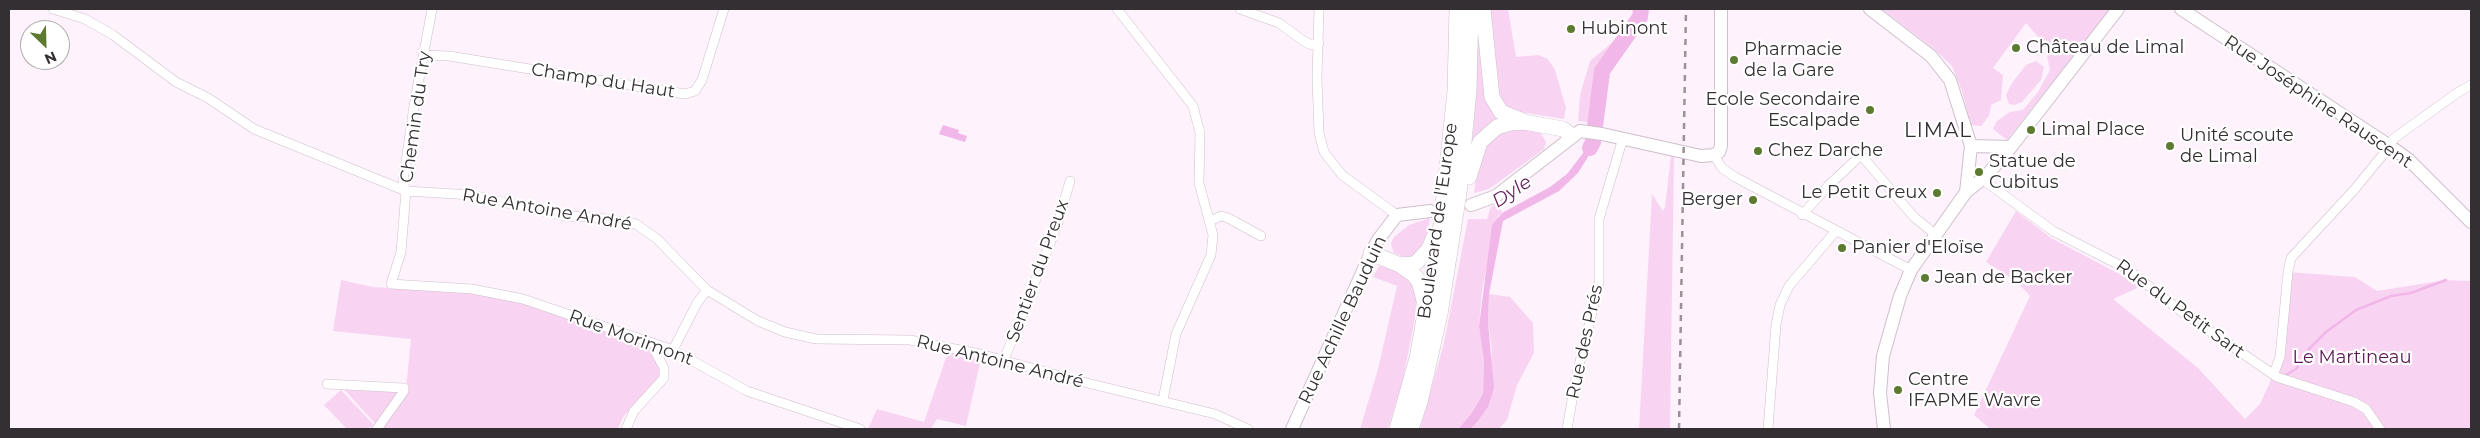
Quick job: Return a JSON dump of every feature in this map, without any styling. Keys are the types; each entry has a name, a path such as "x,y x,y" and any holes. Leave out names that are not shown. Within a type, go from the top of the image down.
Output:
{"highway":[{"name":"Boulevard de l'Europe","path":"1397,429 1427,310 1440,225 1455,91 1457,9"},
{"name":"Boulevard de l'Europe","path":"1411,429 1440,314 1459,193 1469,91 1470,9"},
{"path":"1483,9 1492,97 1501,112 1524,122 1563,129 1572,135"},
{"path":"1459,193 1469,177 1480,142 1487,134 1510,123 1524,122"},
{"path":"1371,253 1400,264 1413,264 1422,258 1440,225"},
{"path":"1400,264 1418,281 1427,310"}],"street":[{"name":"Rue Antoine André","path":"53,9 85,19 113,34 176,82 208,98 254,129 406,191 472,195 564,216 629,222 645,229 707,290 758,321 801,336 836,340 910,340 1004,360 1088,384 1163,400 1215,414 1248,429"},
{"name":"Chemin du Try","path":"391,284 401,252 406,191 403,182 432,9"},
{"name":"Champ du Haut","path":"424,55 449,56 685,94 695,90 702,80 724,9"},
{"path":"1117,9 1193,106 1200,133 1200,183 1213,235 1212,255 1176,334 1163,400"},
{"path":"1240,9 1279,23 1305,42 1312,45 1319,43"},
{"path":"1319,9 1317,78 1319,133 1327,159 1342,175 1397,215 1430,211"},
{"path":"1471,205 1496,196 1572,135 1580,131 1623,138 1701,156 1714,155 1721,146 1721,9"},
{"path":"1870,9 1942,68 1956,95 1971,146 1966,192"},
{"path":"1884,429 1880,393 1883,356 1900,296 1911,270 1966,192 1982,179 2014,143 2118,9"},
{"name":"Rue Joséphine Rauscent","path":"2181,9 2390,146 2408,160 2471,222"},
{"path":"2274,373 2280,357 2291,258 2354,190 2390,146 2393,139 2471,85"},
{"name":"Rue des Prés","path":"1567,429 1576,378 1599,284 1598,219 1623,138"},
{"path":"1971,146 2014,143"},
{"path":"1802,215 1861,154 1909,211 1935,234"},
{"path":"1714,155 1722,168 1735,177 1802,215 1911,270"},
{"name":"Rue du Petit Sart","path":"1982,179 2053,231 2127,269 2194,321 2274,373 2277,377 2354,402 2366,409 2380,429"},
{"name":"Sentier du Preux","path":"1004,360 1058,224 1070,182"},
{"name":"Rue Achille Bauduin","path":"1292,429 1371,253 1397,215"},
{"path":"1210,221 1221,216 1228,218 1261,236"},
{"path":"1768,429 1776,325 1780,305 1789,286 1835,232"},
{"name":"Rue Morimont","path":"391,284 453,287 499,293 673,350 747,391 860,429"},
{"path":"673,350 697,303 707,290"},
{"path":"626,429 634,412 664,378 664,368 656,353 657,345"},
{"path":"327,384 404,388 404,391 377,429"}],"green space":[{"path":"1487,9 1508,9 1516,57 1538,55 1548,59 1555,70 1566,108 1564,119 1514,111 1505,105 1497,94"},
{"path":"1634,9 1646,9 1643,19 1611,67 1603,124 1578,121 1580,95 1590,61 1626,31"},
{"path":"1882,9 2110,9 2007,140 1993,129 1997,121 2010,112 2023,110 2038,92 2050,70 2047,56 2052,48 2048,48 2026,23 1993,68 2003,75 2001,100 1991,105 1989,116 1981,126 1971,125 1962,91 1952,66 1933,48"},
{"path":"1476,21 1499,121 1472,145 1476,87"},
{"path":"2036,61 2044,67 2041,80 2022,102 2014,105 2009,104 2006,95 2012,83 2026,65"},
{"path":"1512,126 1540,132 1546,142 1544,149 1489,189 1474,193 1479,157 1483,145"},
{"path":"1671,156 1674,156 1670,429 1639,429 1652,194 1663,211"},
{"path":"1497,201 1502,213 1498,216 1482,290 1479,326 1484,362 1483,394 1471,414 1458,429 1420,429 1444,343 1468,219 1487,219 1490,209"},
{"name":"Le Martineau","path":"2016,211 2051,238 2142,286 2113,299 2198,368 2245,419 2260,404 2274,373 2288,272 2355,277 2377,291 2446,280 2471,281 2471,429 1990,429 1974,415 2030,296 2016,281 1986,262"},
{"path":"1430,218 1427,236 1416,255 1409,259 1394,253 1391,244 1394,237 1409,225"},
{"path":"1379,266 1392,268 1410,278 1417,294 1415,318 1403,379 1388,429 1360,429 1378,369 1397,286 1373,277"},
{"path":"341,280 373,287 482,293 517,300 651,346 662,367 661,376 623,417 618,429 380,429 341,386 406,389 411,339 333,331"},
{"path":"1489,294 1510,297 1533,323 1534,353 1517,385 1507,420 1499,429 1470,429 1488,407 1492,350 1488,323"},
{"path":"948,352 981,358 966,426 937,419 931,429 868,429 877,409 924,422"},
{"path":"341,390 374,425 369,429 347,429 324,405"}],"shaded area":[{"path":"943,125 959,130 958,133 967,136 965,142 939,134"},
{"path":"1590,138 1597,139 1596,144 1578,173 1559,191 1503,221 1489,294 1488,323 1494,388 1488,407 1477,422 1470,429 1458,429 1471,414 1483,394 1484,362 1479,326 1492,225 1502,213 1550,187 1567,174 1587,148"}],"waterway":[{"name":"Dyle","path":"1590,148 1593,142 1602,71 1640,17 1641,9"},
{"path":"2284,376 2296,369 2309,349 2326,332 2356,310 2391,296 2411,293 2446,280"}],"railway":[{"path":"1679,429 1686,9"}],"place":[{"name":"Hubinont","path":"1571,29"},
{"name":"Château de Limal","path":"2016,48"},
{"name":"Pharmacie de la Gare","path":"1734,60"},
{"name":"Ecole Secondaire Escalpade","path":"1870,110"},
{"name":"Limal Place","path":"2031,130"},
{"name":"Unité scoute de Limal","path":"2170,146"},
{"name":"Chez Darche","path":"1758,151"},
{"name":"Statue de Cubitus","path":"1979,172"},
{"name":"Le Petit Creux","path":"1937,193"},
{"name":"Berger","path":"1753,200"},
{"name":"Panier d'Eloïse","path":"1842,248"},
{"name":"Jean de Backer","path":"1925,278"},
{"name":"Centre IFAPME Wavre","path":"1898,390"}],"district":[{"name":"LIMAL","path":"1938,131"}]}
